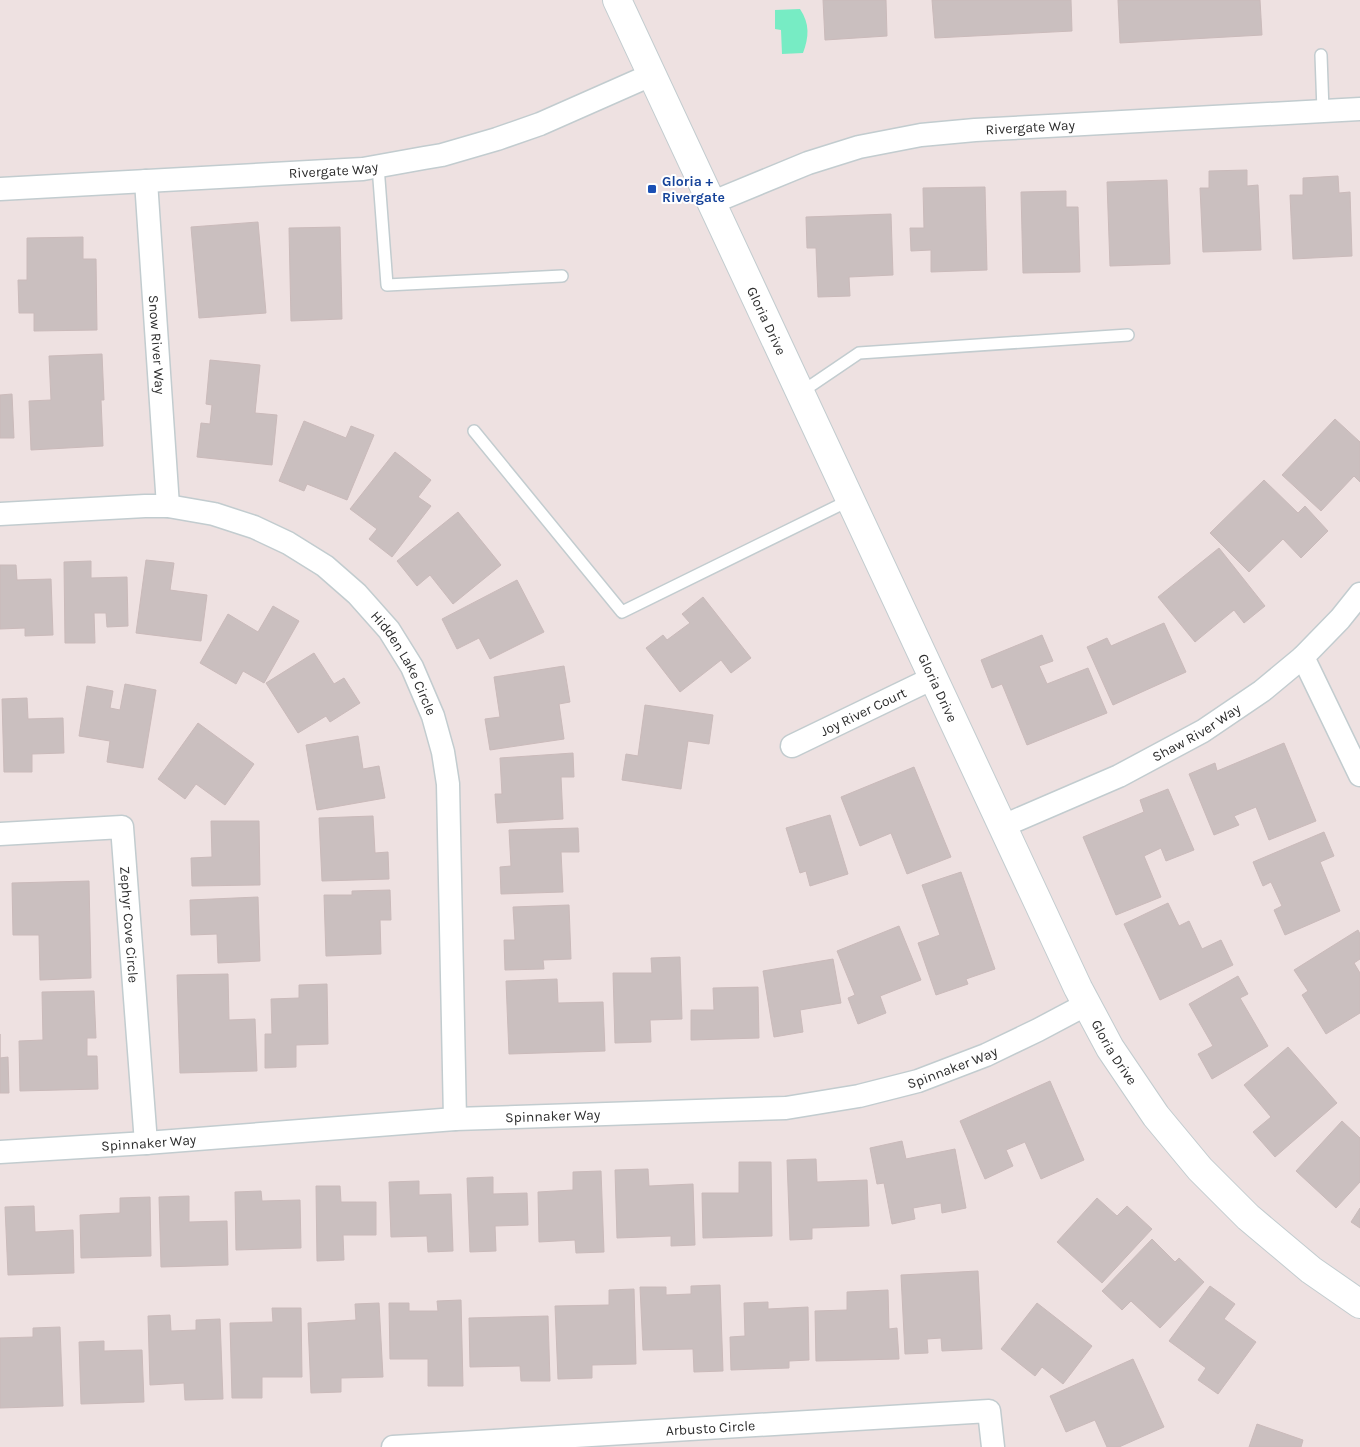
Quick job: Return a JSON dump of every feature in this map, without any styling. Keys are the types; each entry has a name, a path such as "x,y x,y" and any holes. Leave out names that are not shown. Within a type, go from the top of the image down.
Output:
{"street":[{"name":"Gloria Drive","path":"617,0 1078,988 1110,1048 1156,1116 1200,1169 1248,1217 1311,1270 1360,1304"},
{"name":"Rivergate Way","path":"0,189 363,169 442,155 497,139 540,124 651,75"},
{"name":"Rivergate Way","path":"711,203 808,163 859,148 922,135 985,129 1360,109"},
{"name":"Snow River Way","path":"146,181 168,506"},
{"name":"Hidden Lake Circle","path":"0,514 145,506 168,506 214,514 254,527 288,543 325,566 357,594 389,630 412,667 433,716 443,752 448,784 455,1119"},
{"name":"Shaw River Way","path":"1003,826 1119,776 1203,730 1262,691 1303,657 1340,619 1360,594"},
{"path":"1303,657 1360,775"},
{"name":"Joy River Court","path":"792,746 933,678"},
{"name":"Zephyr Cove Circle","path":"0,834 122,827 146,1143"},
{"name":"Spinnaker Way","path":"0,1152 146,1143 455,1119 786,1108 859,1096 918,1080 986,1055 1087,1004"},
{"name":"Arbusto Circle","path":"393,1447 989,1411 992,1447"}],"lane":[{"path":"1321,55 1323,111"},
{"path":"378,166 387,285 562,276"},
{"path":"800,393 858,353 1128,335"},
{"path":"474,431 622,612 850,500"}],"shaded area":[{"path":"800,9 806,20 808,31 803,53 782,54 781,30 775,29 775,10"}],"building":[{"path":"823,0 886,0 887,36 825,40"},
{"path":"932,0 1071,0 1072,31 935,38"},
{"path":"1118,0 1260,0 1262,35 1120,43"},
{"path":"1247,170 1247,186 1258,185 1261,250 1203,252 1200,188 1209,188 1209,171"},
{"path":"1338,176 1339,193 1350,192 1352,256 1293,259 1290,195 1303,195 1303,178"},
{"path":"1167,180 1170,264 1110,266 1107,182"},
{"path":"985,187 987,270 931,272 931,250 911,251 910,228 924,228 923,188"},
{"path":"1066,191 1066,207 1078,207 1080,272 1023,273 1021,192"},
{"path":"891,214 893,275 849,277 850,296 818,297 816,248 807,248 806,217"},
{"path":"258,222 266,313 199,318 191,227"},
{"path":"340,227 342,319 291,321 289,228"},
{"path":"83,237 83,259 96,259 97,330 34,331 34,313 19,313 18,280 27,280 27,238"},
{"path":"102,354 103,446 31,450 29,401 51,400 49,356"},
{"path":"210,360 260,365 255,413 277,415 272,465 197,457 201,423 210,424 212,405 206,404"},
{"path":"12,394 14,438 0,438 0,395"},
{"path":"1335,419 1360,442 1360,482 1354,476 1321,511 1282,475"},
{"path":"304,421 346,438 351,426 374,435 347,500 307,484 304,491 279,481"},
{"path":"395,452 431,480 418,497 431,506 392,557 369,539 377,529 350,509"},
{"path":"1264,480 1298,513 1305,506 1328,531 1301,558 1283,539 1249,572 1210,533"},
{"path":"458,512 501,565 453,604 430,575 417,586 397,561"},
{"path":"1219,548 1265,606 1244,623 1234,610 1195,642 1158,597"},
{"path":"146,560 174,563 170,590 207,595 201,641 136,633"},
{"path":"91,561 91,578 127,577 128,626 107,627 106,613 94,613 95,643 65,643 64,562"},
{"path":"0,565 16,565 17,580 51,579 53,635 25,636 25,628 0,629"},
{"path":"517,580 544,632 490,659 479,638 457,649 442,619"},
{"path":"703,597 751,658 731,673 721,660 680,692 646,648 663,635 667,640 690,623 682,614"},
{"path":"273,606 299,621 264,683 243,671 236,684 200,663 228,614 258,632"},
{"path":"1164,623 1186,672 1113,705 1087,647 1107,638 1111,646"},
{"path":"1042,635 1053,661 1039,666 1047,684 1088,668 1107,713 1027,745 1002,684 992,688 981,660"},
{"path":"314,653 334,684 344,678 360,703 330,722 326,716 298,733 266,683"},
{"path":"564,666 570,702 559,704 564,739 490,750 485,719 500,717 494,677"},
{"path":"125,684 156,690 143,768 107,762 110,741 79,736 87,686 113,691 110,708 120,710"},
{"path":"27,698 28,719 63,718 64,753 32,754 32,772 4,772 2,699"},
{"path":"645,705 713,715 709,744 688,741 681,789 622,780 626,754 638,756"},
{"path":"198,723 254,764 225,805 196,784 185,799 158,779"},
{"path":"358,736 363,769 379,766 385,798 317,810 306,745"},
{"path":"1284,743 1316,821 1269,840 1256,807 1234,816 1239,825 1214,835 1189,774 1215,763 1217,771"},
{"path":"573,753 574,777 561,777 563,819 497,823 495,794 502,794 500,758"},
{"path":"914,767 951,857 907,874 891,833 860,846 841,797"},
{"path":"1168,789 1194,850 1166,861 1161,848 1144,856 1161,897 1116,915 1083,837 1144,812 1140,800"},
{"path":"830,815 848,874 810,886 806,871 800,873 786,828"},
{"path":"373,816 375,853 388,852 389,879 322,881 319,818"},
{"path":"211,821 259,821 260,885 192,886 191,858 212,857"},
{"path":"578,828 579,852 561,852 563,892 501,894 500,867 511,866 509,830"},
{"path":"1324,832 1334,856 1320,862 1340,911 1285,935 1274,910 1282,906 1271,882 1263,886 1253,862"},
{"path":"961,872 995,969 966,979 968,984 936,995 918,943 940,935 922,885"},
{"path":"89,881 91,978 40,980 39,935 13,935 12,883"},
{"path":"390,890 391,920 380,920 381,954 326,956 324,895 352,895 352,891"},
{"path":"258,897 260,961 218,963 217,934 191,935 190,900"},
{"path":"1168,903 1179,926 1189,921 1202,949 1221,940 1233,965 1160,1000 1124,924"},
{"path":"569,905 571,959 543,960 544,969 505,970 504,940 515,940 513,907"},
{"path":"899,926 921,980 880,996 886,1013 858,1024 848,998 855,995 837,951"},
{"path":"1358,930 1360,934 1360,959 1354,963 1360,973 1360,1013 1326,1034 1302,995 1308,991 1294,970"},
{"path":"680,957 682,1019 650,1020 651,1042 615,1043 613,973 652,973 651,958"},
{"path":"833,959 841,1003 800,1010 803,1032 774,1037 763,971"},
{"path":"228,974 229,1020 255,1019 257,1071 180,1073 177,975"},
{"path":"1238,976 1248,994 1240,998 1268,1046 1212,1079 1198,1054 1213,1046 1189,1004"},
{"path":"557,979 558,1003 603,1002 605,1051 509,1054 506,981"},
{"path":"327,984 328,1044 296,1045 296,1067 265,1068 265,1034 272,1034 271,999 299,998 299,985"},
{"path":"758,987 759,1038 691,1040 691,1010 714,1010 713,988"},
{"path":"94,991 96,1038 87,1038 87,1056 97,1056 98,1089 20,1091 19,1041 43,1040 42,992"},
{"path":"1288,1047 1337,1103 1275,1157 1253,1132 1271,1117 1244,1085"},
{"path":"8,1057 9,1093 0,1093 0,1058"},
{"path":"1050,1081 1084,1160 1041,1179 1025,1142 1006,1150 1013,1166 985,1179 960,1121"},
{"path":"1342,1121 1360,1138 1360,1182 1336,1208 1296,1171"},
{"path":"902,1141 906,1159 955,1149 966,1208 942,1213 941,1203 913,1208 915,1219 892,1224 884,1183 877,1184 870,1148"},
{"path":"816,1159 817,1182 867,1180 869,1226 812,1228 812,1239 790,1240 787,1160"},
{"path":"739,1162 771,1162 772,1236 703,1238 702,1193 739,1193"},
{"path":"648,1169 649,1186 693,1184 695,1245 671,1246 671,1236 617,1238 615,1170"},
{"path":"601,1171 604,1252 576,1253 575,1240 539,1242 538,1192 573,1190 573,1172"},
{"path":"493,1177 493,1194 527,1193 528,1225 495,1226 496,1251 470,1252 467,1178"},
{"path":"419,1181 419,1195 451,1194 453,1251 428,1252 427,1236 391,1237 389,1182"},
{"path":"316,1186 340,1186 341,1202 376,1202 376,1235 343,1235 344,1260 317,1261"},
{"path":"261,1191 262,1201 300,1200 301,1248 236,1250 235,1192"},
{"path":"189,1196 189,1222 227,1221 228,1265 161,1267 159,1197"},
{"path":"150,1197 151,1256 81,1258 80,1215 120,1213 120,1198"},
{"path":"1097,1198 1117,1216 1127,1206 1152,1229 1102,1283 1057,1242"},
{"path":"34,1206 35,1232 73,1230 74,1273 8,1275 5,1207"},
{"path":"1360,1208 1360,1228 1351,1222"},
{"path":"1152,1239 1175,1262 1179,1258 1204,1282 1160,1328 1131,1301 1122,1310 1102,1291"},
{"path":"978,1271 982,1349 942,1351 941,1338 927,1339 928,1353 905,1354 901,1275"},
{"path":"720,1285 723,1371 694,1372 693,1349 643,1350 640,1287 666,1287 666,1295 691,1294 691,1286"},
{"path":"1210,1286 1235,1304 1224,1319 1256,1342 1218,1394 1198,1380 1206,1368 1169,1341"},
{"path":"634,1289 636,1364 592,1365 592,1378 558,1379 555,1306 609,1305 609,1290"},
{"path":"888,1290 889,1329 897,1328 899,1359 816,1361 815,1311 847,1310 847,1292"},
{"path":"461,1300 463,1386 428,1386 428,1359 390,1359 389,1303 409,1303 409,1311 438,1311 437,1301"},
{"path":"768,1302 768,1309 808,1307 809,1360 789,1361 789,1368 731,1370 730,1337 745,1336 744,1303"},
{"path":"379,1303 383,1377 341,1378 341,1392 311,1393 308,1323 356,1320 355,1304"},
{"path":"1037,1303 1092,1346 1063,1384 1042,1367 1035,1376 1001,1349"},
{"path":"272,1308 301,1308 302,1377 262,1377 262,1398 232,1398 230,1323 273,1322"},
{"path":"170,1315 171,1331 196,1330 196,1320 220,1319 223,1399 185,1400 184,1383 150,1385 148,1316"},
{"path":"548,1316 550,1381 521,1381 520,1366 470,1367 469,1318"},
{"path":"60,1327 63,1406 0,1408 0,1338 33,1337 33,1328"},
{"path":"104,1341 104,1351 142,1350 144,1402 81,1404 79,1342"},
{"path":"1133,1359 1164,1427 1119,1447 1107,1447 1095,1420 1066,1432 1050,1396"},
{"path":"1257,1424 1303,1440 1301,1447 1249,1447"}],"place":[{"name":"Gloria + Rivergate","path":"652,189"}]}
